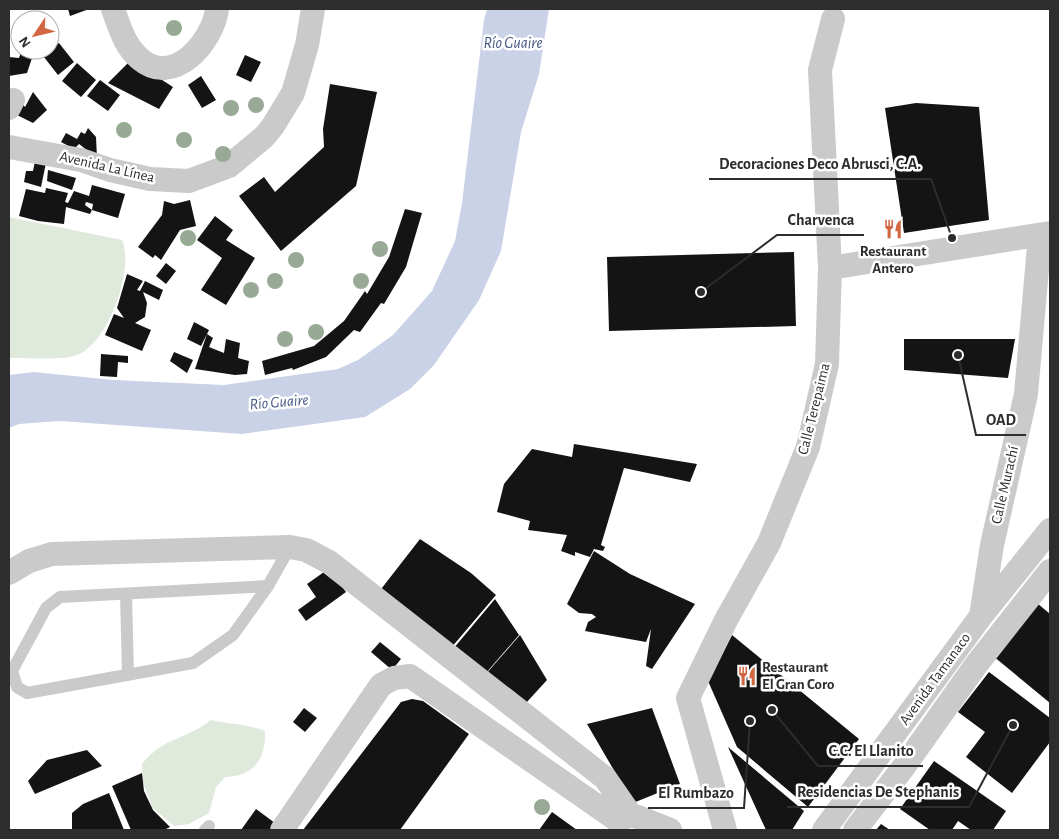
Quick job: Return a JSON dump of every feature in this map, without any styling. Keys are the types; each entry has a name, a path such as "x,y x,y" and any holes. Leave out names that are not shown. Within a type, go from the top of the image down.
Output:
{"street":[{"path":"113,9 125,43 141,60 156,67 180,65 198,52 216,17 217,9"},
{"name":"Avenida La Línea","path":"9,147 81,160 110,170 150,179 189,181 229,166 264,137 293,93 307,44 313,9"},
{"name":"Calle Terepaima","path":"725,830 688,698 726,620 769,542 808,447 827,364 830,268 820,70 833,19"},
{"path":"830,268 1045,234"},
{"name":"Calle Murachí","path":"981,616 992,545 1026,394 1045,234"},
{"name":"Avenida Tamanaco","path":"824,830 981,616 1050,530"},
{"path":"9,573 29,560 52,554 290,547 306,550 329,562 604,778 621,822"},
{"name":"Avenida Tamanaco","path":"855,830 903,768 976,665 1050,571"},
{"path":"282,830 381,685 394,678 410,676 621,822 670,830"}],"lane":[{"path":"268,586 60,598 46,608 12,671 17,687 26,693 193,663 233,635 268,586 290,547"},
{"path":"126,594 128,675"}],"shaded area":[{"path":"9,217 122,240 125,253 125,269 115,306 97,339 86,350 68,357 9,358"},
{"path":"211,720 245,725 265,731 263,750 260,758 251,769 235,776 225,777 216,787 209,813 189,824 174,826 152,807 143,782 142,764 150,755 166,743 193,732"}],"water":[{"name":"Río Guaire","path":"487,9 549,9 539,74 521,132 501,251 479,300 434,365 410,389 365,417 242,434 60,421 19,424 9,428 9,375 34,372 113,380 224,385 338,369 358,360 393,335 432,291 455,241 462,203 484,20"}],"building":[{"path":"68,9 89,9 70,16"},
{"path":"60,44 74,62 58,75 46,60 60,60"},
{"path":"245,55 261,62 251,82 236,75"},
{"path":"9,57 10,60 31,60 27,73 9,76"},
{"path":"131,60 173,87 159,109 108,83"},
{"path":"77,63 96,80 81,97 62,81"},
{"path":"201,76 216,100 202,108 188,85"},
{"path":"100,80 120,95 108,111 87,96"},
{"path":"330,84 377,92 356,186 281,251 239,196 264,177 275,192 324,147 323,129"},
{"path":"33,92 47,110 33,123 11,112 17,98 25,107"},
{"path":"916,103 979,107 989,220 904,233 885,108"},
{"path":"88,128 96,137 97,158 79,144 74,149 61,142 66,133 77,139 81,132 85,134"},
{"path":"35,161 46,163 41,187 24,182 26,171 33,171"},
{"path":"48,170 76,178 72,190 47,181"},
{"path":"92,185 125,194 118,218 92,210 90,214 66,207 64,224 38,221 19,216 26,189 45,193 46,188 68,193 65,202 68,203 74,191 89,196","holes":["86,202 93,204 92,210 85,205"]},
{"path":"190,200 196,226 180,230 161,260 155,255 153,258 138,247 162,215 164,201 174,204"},
{"path":"405,209 422,213 406,267 384,304 381,303 360,332 354,330 326,357 293,370 292,368 265,375 262,361 314,346 344,321 365,291 367,294 389,257"},
{"path":"215,216 233,230 226,240 255,258 226,305 201,290 222,258 197,240"},
{"path":"794,252 796,326 609,331 607,257"},
{"path":"166,263 176,271 166,284 156,276"},
{"path":"127,274 143,281 137,290 140,291 145,281 163,290 159,300 143,292 147,303 145,317 135,323 151,330 142,351 105,335 114,314 124,318 117,308"},
{"path":"194,322 209,330 201,346 187,339"},
{"path":"207,334 213,338 209,347 224,353 226,339 240,343 238,358 249,361 247,374 235,375 195,369"},
{"path":"904,339 1015,339 1008,378 904,370"},
{"path":"174,352 193,360 187,373 170,361"},
{"path":"101,354 128,356 128,363 118,362 117,377 100,376"},
{"path":"574,444 697,464 690,482 624,468 601,545 605,547 603,551 594,549 590,557 575,552 575,556 561,551 567,535 528,530 530,521 497,512 504,484 532,449 572,457"},
{"path":"420,539 471,573 496,595 451,648 378,593"},
{"path":"594,551 630,574 695,604 652,669 646,666 651,629 646,642 585,631 588,622 596,617 592,614 579,613 567,604"},
{"path":"324,572 338,581 346,592 306,621 298,610 316,597 307,584"},
{"path":"495,599 519,635 486,673 453,649"},
{"path":"1037,603 1050,614 1050,703 993,656"},
{"path":"520,635 547,680 526,703 485,675"},
{"path":"732,635 859,739 808,807 737,747 708,681"},
{"path":"380,642 401,659 392,670 371,652"},
{"path":"989,672 1050,718 1050,742 1012,793 966,757 985,732 958,712"},
{"path":"412,699 423,701 469,734 400,830 303,830 401,702"},
{"path":"304,708 317,718 305,732 293,722"},
{"path":"652,708 680,784 633,803 587,724"},
{"path":"728,747 804,811 792,830 766,830"},
{"path":"87,750 102,766 35,794 28,781 47,760"},
{"path":"934,761 1006,811 993,830 971,830 958,821 952,830 930,830 900,809"},
{"path":"142,773 144,791 153,810 170,827 164,830 131,830 112,786"},
{"path":"109,793 124,830 72,830 72,813 83,804"},
{"path":"256,809 279,826 276,830 241,830"},
{"path":"552,812 577,830 539,830"},
{"path":"881,824 890,830 876,830"}],"place":[{"name":"Restaurant Antero","path":"893,229"},
{"name":"Decoraciones Deco Abrusci, C.A.","path":"952,238"},
{"name":"Charvenca","path":"701,292"},
{"name":"OAD","path":"958,355"},
{"name":"Restaurant El Gran Coro","path":"747,676"},
{"name":"C.C. El Llanito","path":"772,710"},
{"name":"El Rumbazo","path":"750,721"},
{"name":"Residencias De Stephanis","path":"1013,725"}]}
